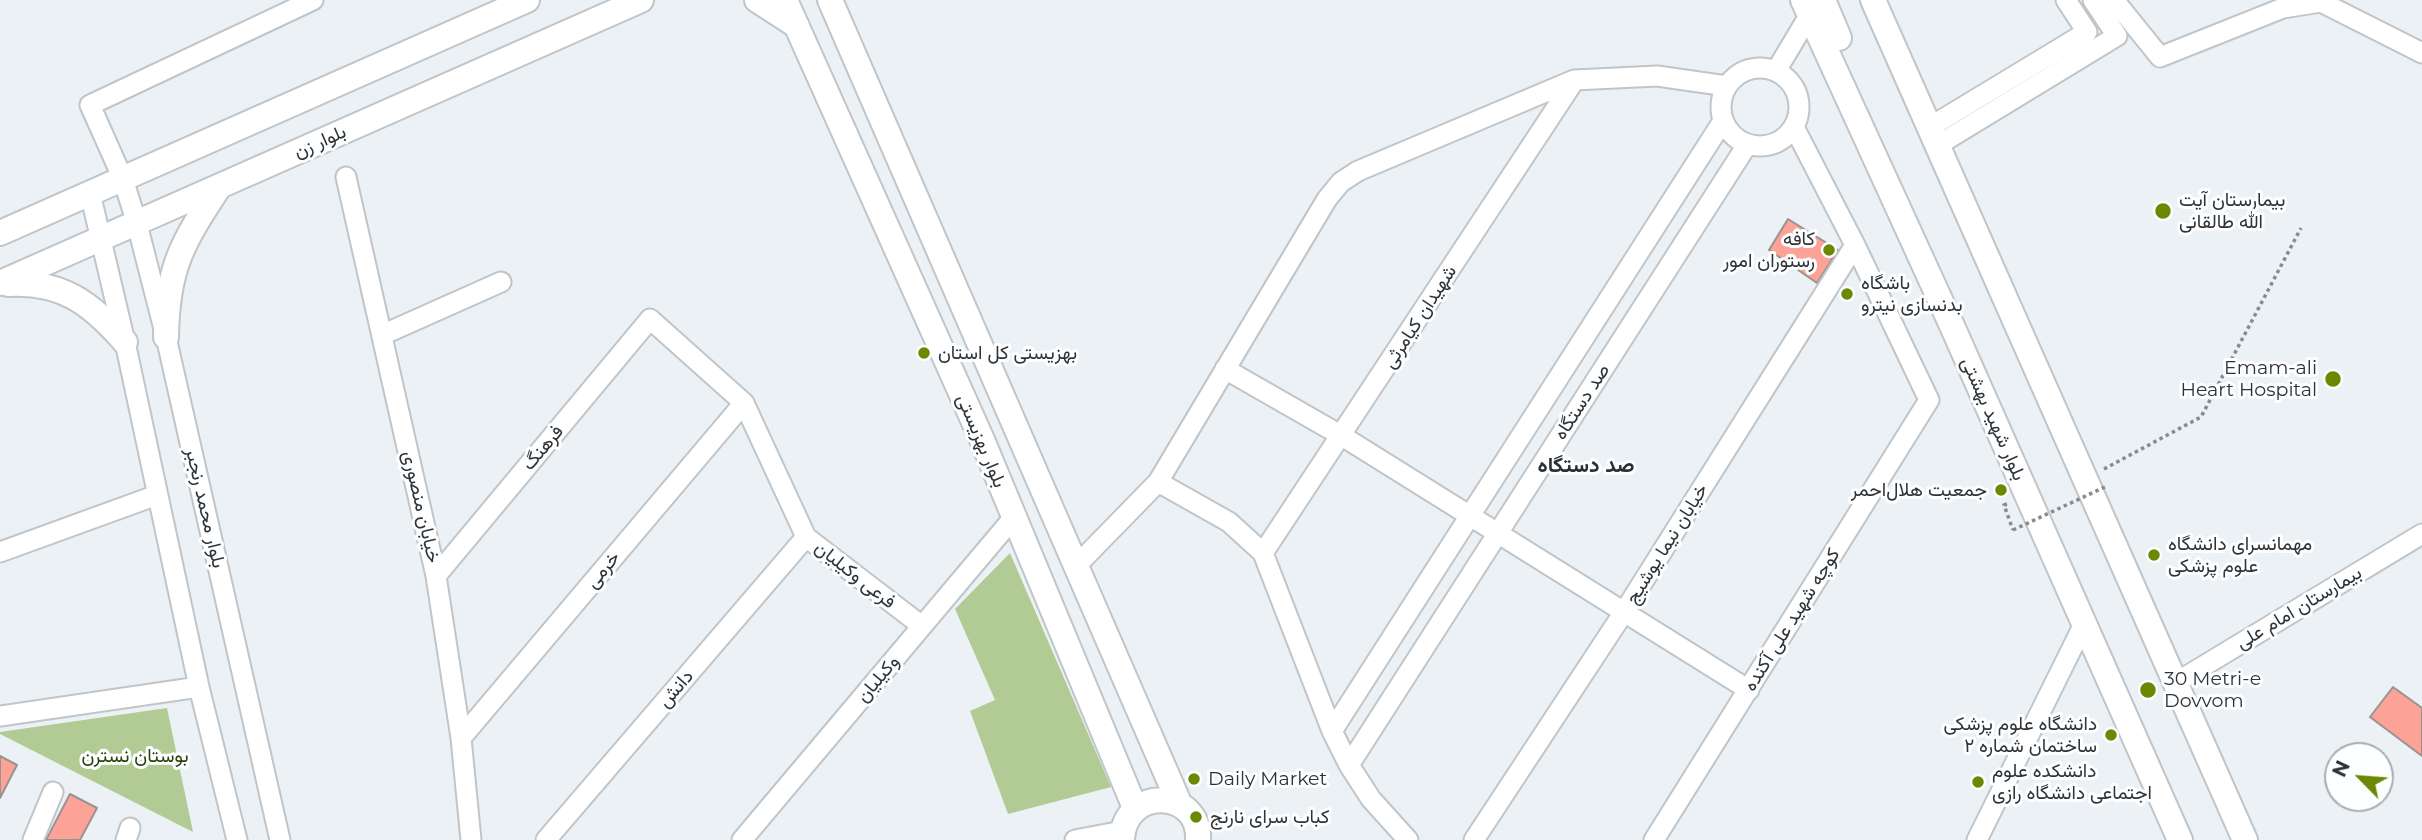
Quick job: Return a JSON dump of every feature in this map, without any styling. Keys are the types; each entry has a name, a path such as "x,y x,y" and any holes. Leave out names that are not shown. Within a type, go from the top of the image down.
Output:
{"main road":[{"path":"0,233 527,0"},
{"name":"بلوار زن","path":"0,284 641,0"},
{"path":"757,0 797,26"},
{"name":"بلوار بهزیستی","path":"785,0 983,442 1135,808"},
{"name":"بلوار بهزیستی","path":"830,0 1076,566 1195,827"},
{"path":"1861,0 1958,218 1984,249"},
{"path":"1873,0 1984,249 2097,482 2177,682 2245,840"},
{"name":"بلوار شهید بهشتی","path":"1812,5 1928,275 2180,840"},
{"path":"166,337 169,288 175,266 184,243 219,187"},
{"path":"0,284 37,284 71,295 95,310 125,342"},
{"path":"983,442 1017,431"},
{"path":"1122,836 1127,819 1135,808 1157,799 1169,800 1195,827"}],"street":[{"name":"بلوار محمد رنجبر","path":"280,840 166,337 137,224 123,179 90,105 313,0"},
{"path":"1934,136 2087,32 2066,0"},
{"path":"1934,136 2117,36 2093,0"},
{"path":"2114,0 2160,57 2283,8 2321,2 2422,53"},
{"path":"1776,71 1812,5"},
{"path":"1763,67 1776,71 1790,80 1798,95 1800,111 1794,127 1785,138 1774,145 1747,145 1737,139 1723,121 1722,97 1737,75 1749,69 1763,67"},
{"path":"1076,566 1158,482 1327,199 1341,182 1358,171 1574,80 1657,76 1727,86"},
{"name":"شهیدان کیامرثی","path":"1263,553 1574,80"},
{"name":"صد دستگاه","path":"1332,732 1723,121"},
{"path":"1794,127 1855,245"},
{"name":"صد دستگاه","path":"1349,765 1747,145"},
{"name":"خیابان منصوری","path":"345,177 436,576 461,738 471,840"},
{"path":"90,193 103,239 157,495 237,840"},
{"name":"کوچه شهید علی آکنده","path":"1654,840 1929,400 1855,245"},
{"name":"خیابان نیما یوشیج","path":"1474,840 1625,612 1855,245"},
{"path":"382,335 502,282"},
{"name":"فرهنگ","path":"436,576 650,319 744,403"},
{"path":"1225,369 1342,436 1749,690"},
{"name":"فرعی وکیلیان","path":"744,403 806,537 922,626"},
{"name":"خرمی","path":"461,738 744,403"},
{"path":"1158,482 1229,522 1263,553 1332,732 1371,799 1408,840"},
{"path":"0,552 157,495"},
{"name":"وکیلیان","path":"742,840 1014,517"},
{"name":"بیمارستان امام علی","path":"2177,682 2422,534"},
{"name":"دانش","path":"546,840 806,537"},
{"path":"1977,840 2084,624"},
{"path":"0,716 200,687"},
{"path":"33,840 52,792"},
{"path":"1075,840 1122,836"}],"path":[{"path":"2004,505 2013,530 2097,482 2201,417 2301,228"}],"green space":[{"path":"1010,553 1111,787 1008,814 970,711 995,700 955,609"},
{"name":"بوستان نسترن","path":"167,708 193,832 0,734 0,732"}],"building":[{"path":"1788,219 1838,250 1817,283 1769,250"},
{"path":"2393,687 2422,708 2422,756 2370,717"},
{"path":"0,756 17,765 0,798"},
{"path":"70,794 97,808 80,840 46,840"}],"place":[{"name":"بیمارستان آیت الله طالقانی","path":"2163,211"},
{"name":"کافه رستوران امور","path":"1829,250"},
{"name":"باشگاه بدنسازی نیترو","path":"1847,294"},
{"name":"بهزیستی کل استان","path":"924,353"},
{"name":"Emam-ali Heart Hospital","path":"2333,379"},
{"name":"جمعیت هلال‌احمر","path":"2001,490"},
{"name":"مهمانسرای دانشگاه علوم پزشکی","path":"2154,555"},
{"name":"30 Metri-e Dovvom","path":"2148,690"},
{"name":"دانشگاه علوم پزشکی ساختمان شماره ۲","path":"2111,735"},
{"name":"Daily Market","path":"1194,779"},
{"name":"دانشکده علوم اجتماعی دانشگاه رازی","path":"1978,782"},
{"name":"کباب سرای نارنج","path":"1196,817"}],"district":[{"name":"صد دستگاه","path":"1586,466"}]}
